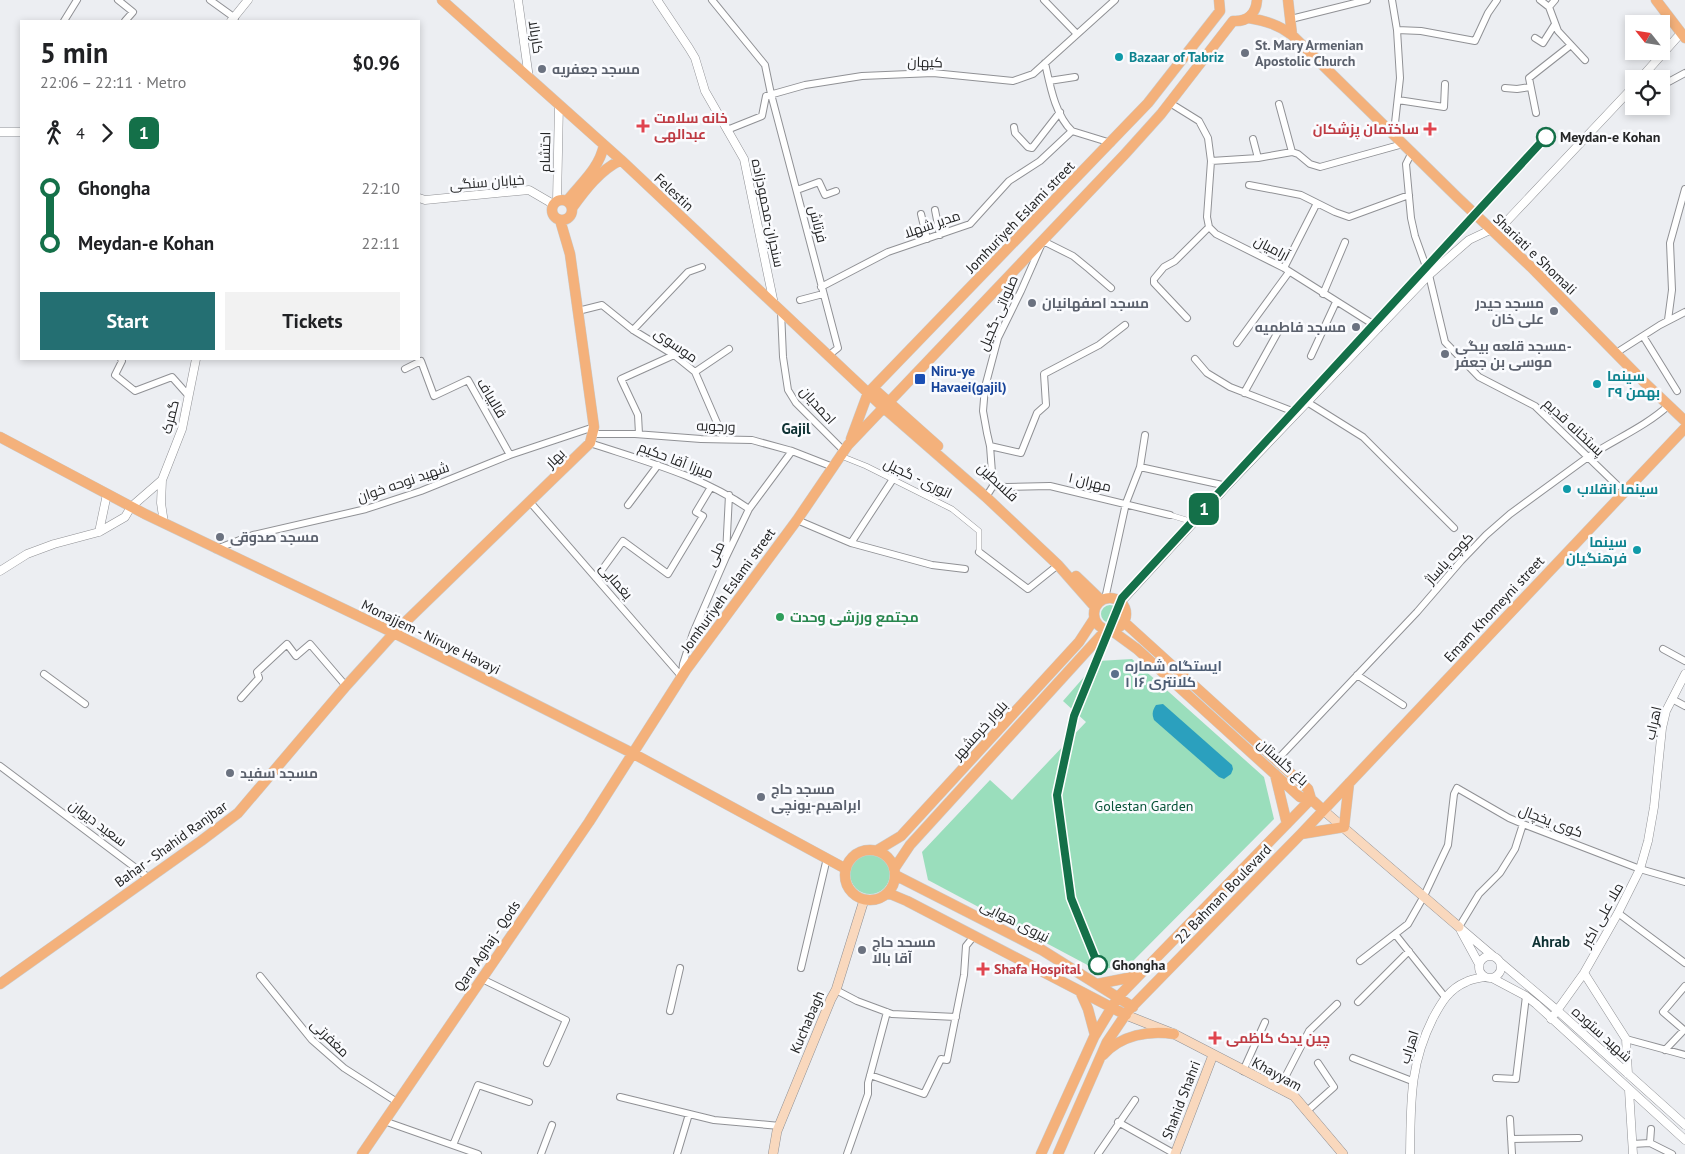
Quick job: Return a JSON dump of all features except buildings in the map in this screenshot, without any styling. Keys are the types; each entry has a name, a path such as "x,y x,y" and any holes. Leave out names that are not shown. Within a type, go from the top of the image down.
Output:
{"main road":[{"name":"Felestin","path":"442,0 621,160 828,356 886,405"},
{"path":"1209,0 1219,6"},
{"path":"1249,18 1257,7 1257,0"},
{"path":"1288,0 1292,35"},
{"path":"1661,2 1683,36"},
{"name":"Jomhuriyeh Eslami street","path":"845,451 871,391 1148,103 1219,6"},
{"name":"Jomhuriyeh Eslami street","path":"634,754 682,677 845,451 886,405 1125,154 1170,103 1233,21 1238,22 1249,18"},
{"name":"Shariati e Shomali","path":"1249,18 1280,27 1292,35 1531,267 1685,420"},
{"path":"1111,143 1125,154"},
{"path":"592,435 578,311 563,208 578,187 594,170 602,156 604,145"},
{"path":"563,208 609,165 621,160"},
{"name":"فلسطین","path":"886,405 990,491 1100,602"},
{"name":"Emam Khomeyni street","path":"1323,810 1685,428"},
{"name":"بهار","path":"394,633 530,502 592,435"},
{"name":"Monajjem - Niruye Havayi","path":"0,437 164,523 394,633 634,754 846,869"},
{"name":"فلسطین","path":"990,491 1058,565 1100,602"},
{"path":"1114,598 1121,602 1126,609 1124,622 1118,628 1108,630 1099,626 1094,619 1100,602 1114,598"},
{"name":"بلوار خرمشهر","path":"876,851 901,836 1080,642 1094,619"},
{"name":"باغ گلستان","path":"1108,630 1137,648 1300,797 1311,799 1308,789 1124,622"},
{"name":"بلوار خرمشهر","path":"895,872 910,845 1108,630"},
{"name":"Bahar - Shahid Ranjbar","path":"0,984 238,812 394,633"},
{"path":"1012,715 1021,723"},
{"name":"Qara Aghaj - Qods","path":"362,1154 634,754"},
{"path":"1275,773 1287,824"},
{"path":"1344,827 1348,783"},
{"path":"1311,799 1459,927"},
{"name":"22 Bahman Boulevard","path":"1111,1008 1118,997 1311,799"},
{"name":"22 Bahman Boulevard","path":"1058,1154 1107,1042 1129,1011 1323,810"},
{"path":"1300,834 1344,827"},
{"path":"870,850 876,851 888,858 895,872 894,882 888,893 877,899 864,900 849,888 846,882 846,869 858,854 870,850"},
{"name":"نیروی هوایی","path":"895,872 1042,950 1118,997 1129,1011"},
{"path":"888,893 907,901 1111,1008 1129,1011"},
{"name":"Kuchabagh","path":"773,1154 780,1126 836,990 864,900"},
{"path":"1097,984 1139,976"},
{"path":"1080,991 1088,1009 1095,1035"},
{"path":"1041,1154 1095,1035 1111,1008"},
{"name":"Khayyam","path":"1129,1011 1294,1096 1343,1154"},
{"path":"1100,1057 1113,1046 1132,1036 1161,1032 1174,1034"},
{"name":"Shahid Shahri","path":"1175,1154 1212,1055"}],"street":[{"path":"65,20 77,0"},
{"path":"118,0 133,12 126,20"},
{"path":"210,0 233,20 248,0"},
{"name":"کاربالا","path":"518,0 529,78"},
{"name":"سنجران-محمودزاده","path":"657,0 695,58 705,91 744,159 778,307"},
{"name":"فرتاش","path":"712,0 765,65 838,348 828,356"},
{"path":"1044,0 1077,34"},
{"name":"کیهان","path":"771,94 804,85 852,77 893,74 933,73 1013,81 1033,74 1115,0"},
{"path":"1291,19 1367,0"},
{"path":"1389,130 1395,123 1400,68 1392,0"},
{"path":"1397,30 1421,30 1475,41 1488,13 1497,0"},
{"path":"1540,0 1548,7 1558,31 1585,60"},
{"path":"1548,7 1555,0"},
{"path":"1535,38 1543,43 1555,24"},
{"path":"1649,70 1683,36"},
{"path":"1536,113 1529,78 1571,45"},
{"path":"1045,63 1060,112 1067,126 1072,131 1111,143"},
{"path":"1670,81 1685,73"},
{"path":"1049,80 1075,76"},
{"path":"1398,100 1444,106 1445,84"},
{"path":"1505,88 1530,87"},
{"path":"727,130 762,116 766,96 771,94"},
{"path":"1121,602 1193,522 1429,275 1469,240 1505,223 1625,96"},
{"path":"1170,103 1195,118 1202,125 1208,138 1211,161 1207,217 1209,227 1175,261 1164,267 1154,278 1154,283 1186,318"},
{"name":"احتشام","path":"559,104 563,208"},
{"path":"1279,104 1292,152"},
{"path":"1014,127 1015,133 1028,147 1032,148 1060,112"},
{"name":"مدیر شهلا","path":"800,300 822,290 888,252 970,224 1009,181 1040,161 1072,131"},
{"path":"0,132 20,132"},
{"path":"1254,139 1258,158"},
{"path":"1211,161 1258,158 1292,152 1298,154 1310,164 1320,167 1403,144"},
{"name":"پستخانه قدیم","path":"1412,152 1406,164 1411,218 1415,236 1429,275 1445,342 1480,377 1535,406 1618,486"},
{"path":"797,190 819,182 825,195 836,191"},
{"path":"1249,185 1301,196 1335,212 1349,216 1409,195"},
{"path":"1668,320 1672,290 1670,243 1685,189"},
{"name":"خیابان سنگی","path":"420,198 425,200 529,190 563,208"},
{"path":"1238,343 1287,270 1317,203"},
{"path":"935,210 940,235"},
{"path":"921,214 927,240"},
{"name":"آرامیان","path":"1209,227 1216,234 1287,270 1379,328"},
{"path":"1043,242 1073,256 1111,288"},
{"name":"صلواتی-گجیل","path":"990,491 990,446 983,410 985,387 998,338 1043,242"},
{"path":"1323,294 1345,242"},
{"name":"موسوی","path":"633,330 688,272 702,268"},
{"path":"1311,356 1336,302"},
{"name":"موسوی","path":"578,311 602,306 633,330 674,355 695,372 724,439"},
{"name":"احمدیان","path":"778,307 788,390 796,403 845,451"},
{"path":"1616,353 1668,320 1685,312"},
{"path":"990,446 1020,452 1037,413 1046,406 1044,374 1099,345 1125,325"},
{"path":"1244,393 1279,330"},
{"path":"1643,336 1677,391"},
{"path":"695,372 729,349"},
{"path":"639,434 638,415 621,379 674,355"},
{"path":"1195,359 1206,373 1230,388 1297,413"},
{"path":"122,360 115,374 135,391 172,377 188,395"},
{"name":"گمرک","path":"164,523 161,503 162,480 182,429 196,360"},
{"name":"قالیباف","path":"405,369 421,361 434,396 468,380 510,455"},
{"path":"1307,402 1363,437 1454,528"},
{"name":"کوچه پاساژ","path":"1276,761 1417,612 1486,535 1539,492 1588,457 1601,448 1615,442 1663,411 1669,405"},
{"name":"ورجویه","path":"592,435 639,434 700,439 752,440 792,451 833,468"},
{"name":"شهید نوحه خوان","path":"216,549 253,535 366,509 421,491 510,455 592,435"},
{"name":"میرزا آقا حکیم","path":"592,435 729,495 750,509"},
{"path":"1100,602 1126,503 1140,467 1145,435"},
{"name":"ملی","path":"682,677 683,664 693,633 726,557 750,509 792,451"},
{"name":"انوری - گجیل","path":"845,451 893,479 952,508 979,531 979,552 1028,589 1058,565"},
{"path":"628,505 658,465"},
{"path":"1140,467 1227,486"},
{"path":"851,543 893,479"},
{"name":"گمرک","path":"0,571 27,554 54,544 99,532 125,517 131,506 162,480"},
{"name":"مهران ۱","path":"990,491 1007,488 1050,486 1126,503 1193,522"},
{"path":"596,578 623,541 668,574 703,516 696,512 711,487"},
{"path":"99,532 107,494"},
{"path":"726,557 729,495"},
{"name":"یغمایی","path":"530,502 682,677"},
{"path":"797,520 851,543 932,565 965,569"},
{"path":"241,698 259,678 257,672 287,644 296,656 310,644 346,686"},
{"path":"1663,649 1685,660"},
{"path":"44,674 85,704"},
{"name":"اهراب","path":"1640,869 1648,841 1654,807 1662,728 1666,710 1685,674"},
{"path":"1357,675 1402,705"},
{"path":"1672,699 1685,706"},
{"name":"سعید دیوان","path":"0,766 149,878"},
{"name":"کوی یخچال","path":"1424,896 1448,845 1454,794 1457,788 1523,824 1640,869 1685,882"},
{"path":"1459,927 1478,894 1500,873 1515,848 1523,824"},
{"path":"801,968 827,858"},
{"name":"ملا علی اکبر","path":"1551,1018 1584,973 1640,869"},
{"path":"1360,961 1408,924 1424,896"},
{"path":"1618,913 1685,962"},
{"path":"1459,927 1500,962 1500,972 1488,978 1479,972 1479,964 1459,927"},
{"path":"1395,934 1445,997"},
{"path":"870,1075 924,1094 941,1060 946,1060 964,975 966,946 974,936"},
{"path":"1358,1002 1409,951"},
{"path":"1479,964 1483,958 1493,956"},
{"name":"شهید ستوده","path":"1500,962 1558,1010 1685,1125"},
{"path":"670,1011 680,968"},
{"path":"1584,973 1626,1039 1628,1074"},
{"name":"مغفرتی","path":"260,976 312,1040 344,1068 398,1102"},
{"path":"482,978 566,1020 547,1063"},
{"name":"اهراب","path":"1410,1154 1409,1123 1412,1081 1423,1039 1436,1011 1451,991 1467,981 1488,978"},
{"name":"شهید ستوده","path":"1488,978 1526,996 1685,1140"},
{"path":"1665,1050 1684,1030 1663,1012 1685,986"},
{"path":"836,990 857,1001 892,1014 956,1017"},
{"path":"1496,1078 1516,1079 1526,996"},
{"path":"1279,1089 1309,1031 1337,1004"},
{"path":"847,1154 868,1094 868,1083 886,1012"},
{"path":"1243,1071 1265,1022"},
{"path":"1626,1039 1685,1055"},
{"path":"1353,1058 1412,1081"},
{"path":"1307,1111 1334,1086 1318,1063"},
{"path":"453,1145 478,1085 528,1102"},
{"path":"1629,1090 1633,1154"},
{"path":"620,1097 714,1120 780,1126"},
{"path":"1098,1154 1118,1122 1135,1100"},
{"path":"677,1154 689,1114"},
{"path":"1510,1120 1512,1154"},
{"path":"384,1121 478,1154"},
{"path":"1118,1122 1175,1154"},
{"path":"541,1154 552,1125"},
{"path":"1650,1143 1651,1129"},
{"path":"1511,1139 1579,1138"},
{"path":"1632,1144 1650,1143 1672,1154"}],"green space":[{"path":"1106,605 1114,605 1119,610 1117,621 1106,623 1101,618 1101,610"},
{"name":"Golestan Garden","path":"1132,659 1264,777 1274,819 1127,967 1095,969 928,880 922,852 990,780 1012,800 1086,722 1063,701 1098,661"},
{"path":"870,854 884,860 890,874 884,888 870,894 856,888 850,874 856,860"}],"water":[{"path":"1163,704 1232,765 1231,774 1224,779 1219,777 1154,720 1153,712 1156,705"}],"metro line":[{"name":"1","path":"1098,965 1071,898 1057,795 1074,716 1122,598 1546,137"}],"place":[{"name":"St. Mary Armenian Apostolic Church","path":"1245,53"},
{"name":"Bazaar of Tabriz","path":"1119,57"},
{"name":"مسجد جعفریه","path":"542,69"},
{"name":"خانه سلامت عبدالهی","path":"643,126"},
{"name":"ساختمان پزشکان","path":"1430,129"},
{"name":"Meydan-e Kohan","path":"1546,137"},
{"name":"مسجد اصفهانیان","path":"1032,303"},
{"name":"مسجد حیدر علی خان","path":"1554,311"},
{"name":"مسجد فاطمیه","path":"1356,327"},
{"name":"مسجد قلعه بیگی- موسی بن جعفر","path":"1445,354"},
{"name":"Niru-ye Havaei(gajil)","path":"920,379"},
{"name":"سینما ۲۹ بهمن","path":"1597,384"},
{"name":"سینما انقلاب","path":"1567,489"},
{"name":"مسجد صدوقی","path":"220,537"},
{"name":"سینما فرهنگیان","path":"1637,550"},
{"name":"مجتمع ورزشی وحدت","path":"780,617"},
{"name":"ایستگاه شماره ۱ کلانتری ۱۶","path":"1115,674"},
{"name":"مسجد سفید","path":"230,773"},
{"name":"مسجد حاج ابراهیم-یونچی","path":"761,797"},
{"name":"مسجد حاج آقا بالا","path":"862,950"},
{"name":"Ghongha","path":"1098,965"},
{"name":"Shafa Hospital","path":"983,969"},
{"name":"چین یدک کاظمی","path":"1215,1038"}],"district":[{"name":"Gajil","path":"796,429"},
{"name":"Ahrab","path":"1551,942"}]}
